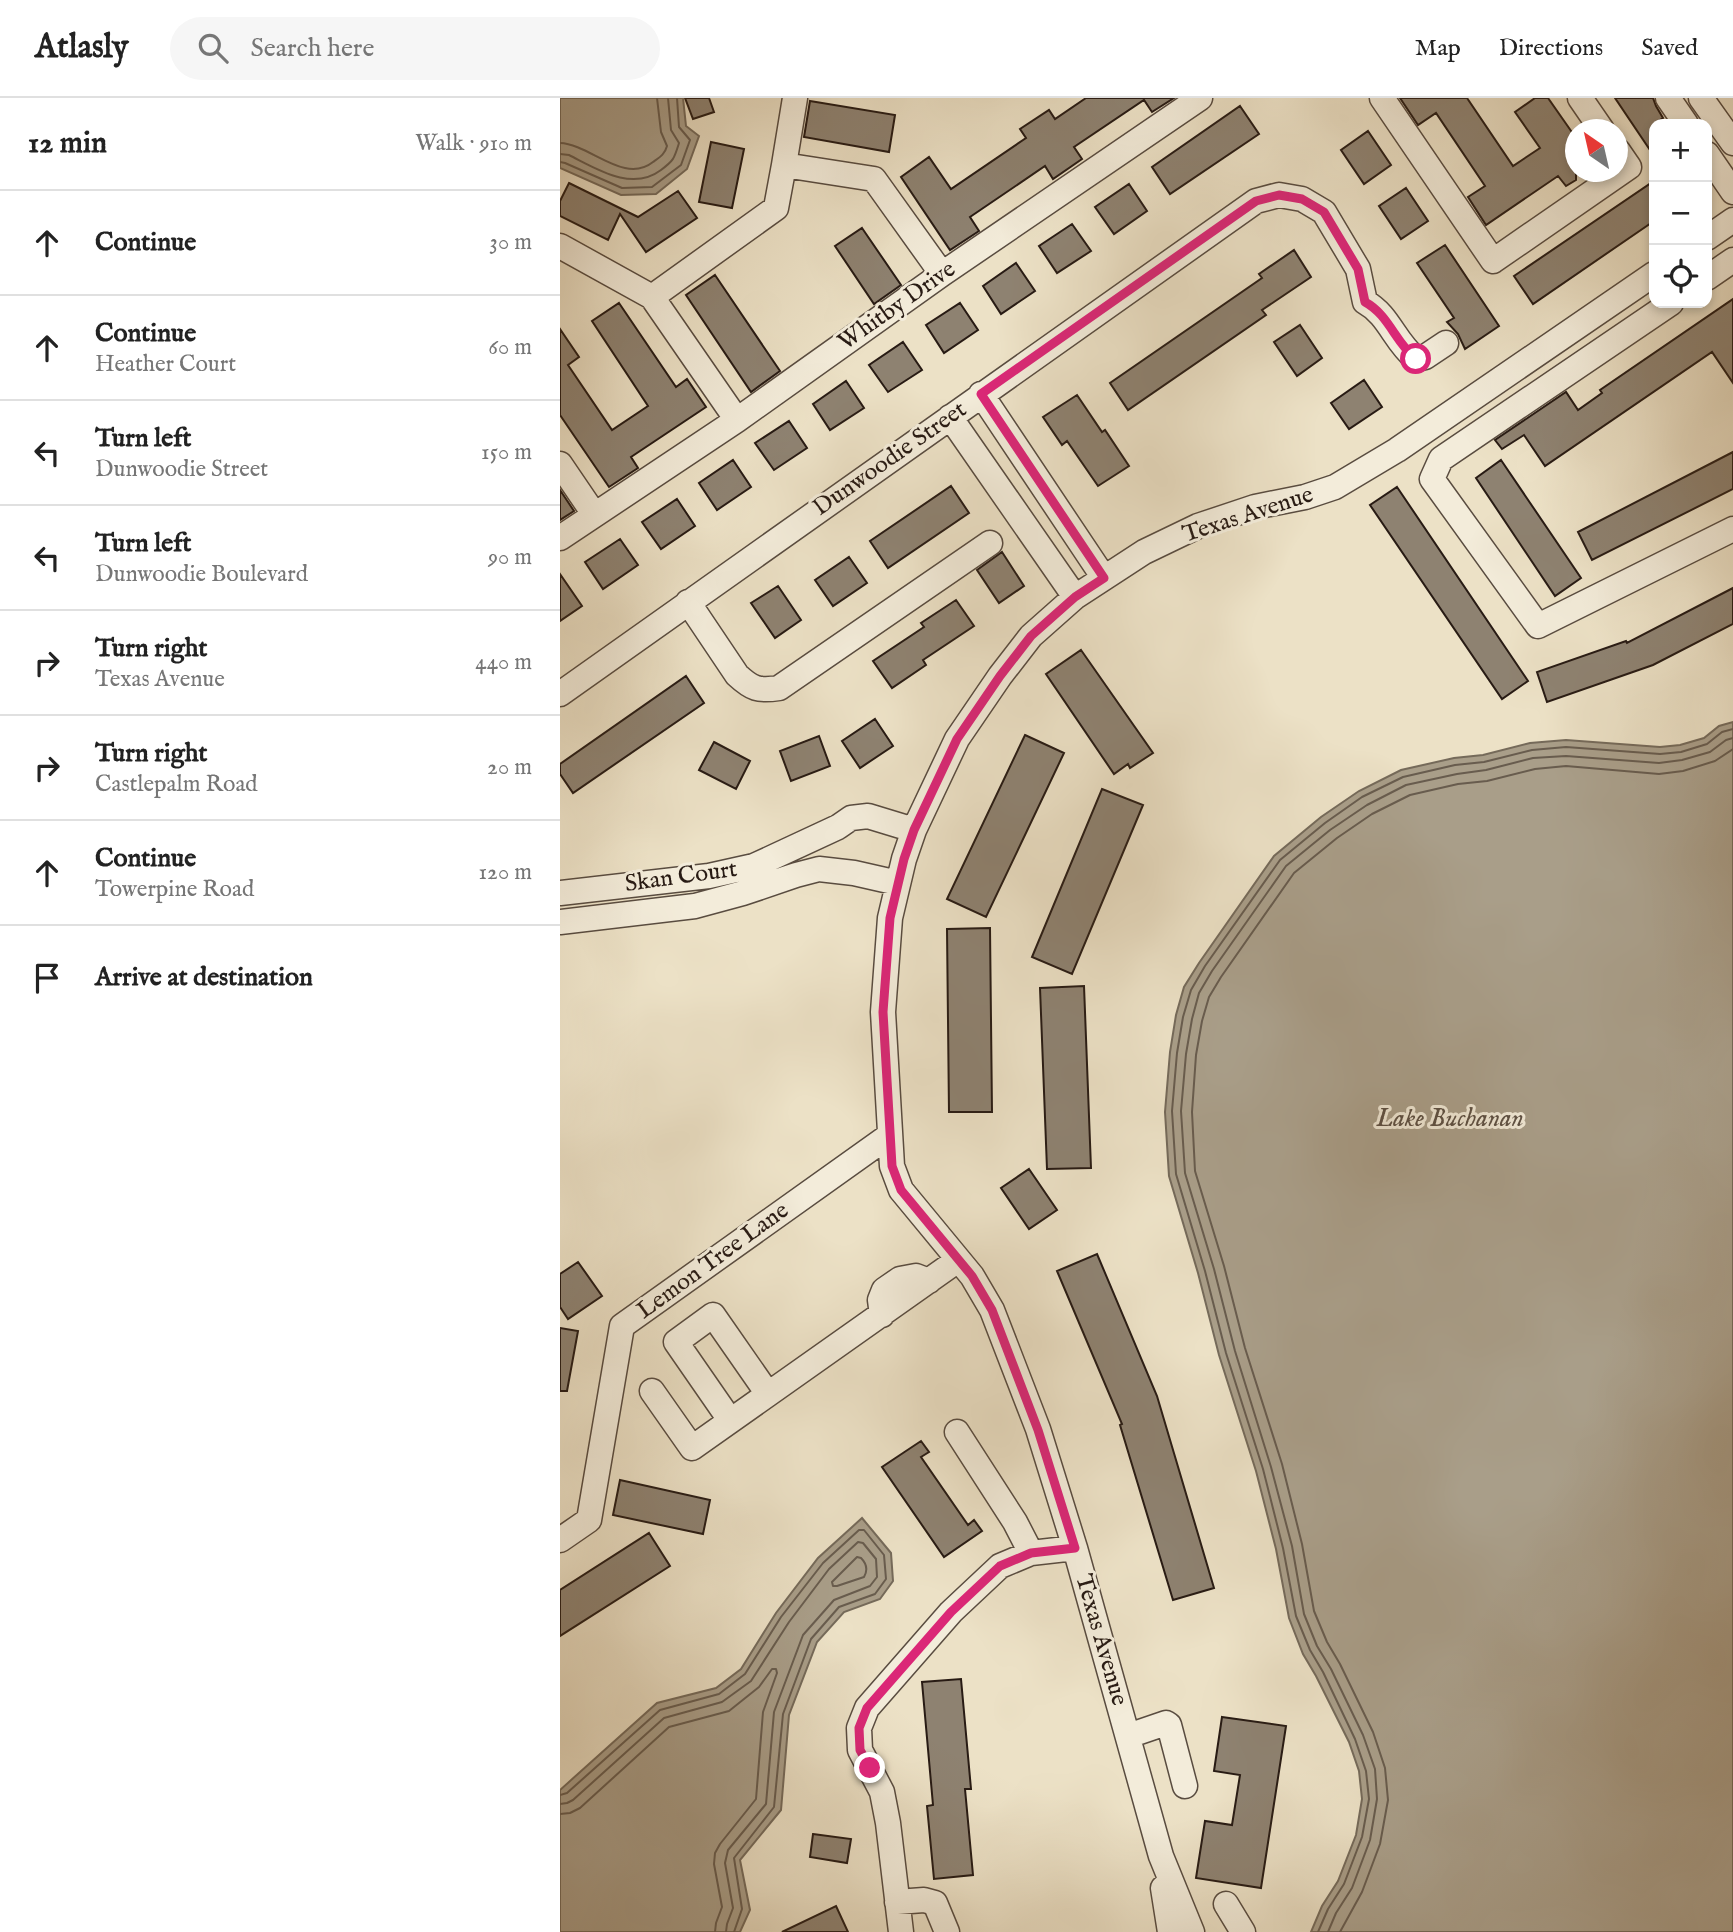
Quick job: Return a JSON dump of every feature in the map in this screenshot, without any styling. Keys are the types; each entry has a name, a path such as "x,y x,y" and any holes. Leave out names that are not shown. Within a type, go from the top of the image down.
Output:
{"street":[{"path":"652,297 776,208 795,98"},
{"name":"Whitby Drive","path":"560,538 737,420 942,274 1200,98"},
{"path":"1382,98 1493,261 1607,182"},
{"path":"1580,98 1594,119"},
{"path":"1668,98 1683,119"},
{"path":"1701,98 1733,143"},
{"path":"1712,161 1733,192"},
{"path":"784,165 873,179 942,274"},
{"name":"Dunwoodie Street","path":"560,694 1256,201 1279,195 1302,199 1324,212 1358,269 1365,302 1376,308 1404,350 1416,359 1425,357 1446,343"},
{"path":"1712,235 1733,220"},
{"path":"560,246 652,297 737,420"},
{"path":"1712,275 1732,262"},
{"name":"Texas Avenue","path":"1192,1932 1161,1856 1075,1548 1038,1430 992,1310 972,1276 901,1190 892,1166 883,1012 890,918 898,883 914,830 957,739 1031,636 1075,597 1144,552 1198,526 1255,507 1305,497 1335,487 1397,450 1649,277"},
{"path":"1664,308 1441,459 1432,479 1538,626 1733,529"},
{"path":"981,394 1104,578"},
{"path":"950,417 1075,597"},
{"path":"560,464 594,514"},
{"path":"688,601 737,675 746,684 755,689 779,688 990,542"},
{"name":"Skan Court","path":"560,893 709,876 754,866 838,827 851,818 868,816 914,830"},
{"name":"Skan Court","path":"560,922 695,906 819,869 854,873 898,883"},
{"name":"Lemon Tree Lane","path":"560,1540 589,1520 622,1326 890,1135"},
{"path":"652,1391 692,1448 958,1260"},
{"path":"730,1420 676,1342 713,1315 768,1394"},
{"path":"957,1432 1015,1522 1031,1553"},
{"path":"901,1932 882,1792 860,1750 859,1728 867,1708 951,1612 1000,1566 1031,1553 1075,1548"},
{"path":"1128,1736 1166,1723 1169,1725 1185,1786"},
{"name":"Texas Avenue","path":"1161,1856 1163,1891 1170,1932"},
{"path":"897,1902 924,1900 935,1903 947,1932"},
{"path":"1226,1904 1243,1932"}],"water":[{"path":"560,98 683,98 686,126 699,136 687,169 656,194 621,195 560,168"},
{"name":"Lake Buchanan","path":"1733,722 1733,1932 1311,1932 1322,1906 1338,1881 1356,1835 1362,1799 1359,1771 1349,1742 1303,1654 1289,1618 1276,1549 1256,1471 1219,1355 1169,1176 1165,1112 1170,1052 1184,987 1274,856 1321,817 1359,791 1401,770 1454,758 1483,755 1530,743 1566,740 1660,747 1680,745 1704,738 1719,726"},
{"path":"862,1518 891,1553 893,1581 880,1599 844,1612 817,1642 789,1715 781,1810 740,1860 750,1910 740,1932 560,1932 560,1790 657,1703 716,1688 741,1669 776,1613 818,1558"}],"building":[{"path":"685,98 709,98 714,112 693,119"},
{"path":"1086,98 1174,98 1152,112 1144,100 1074,147 1082,159 1053,179 1045,166 970,217 979,231 950,250 901,177 929,157 951,189 1026,138 1020,129 1049,110 1055,119"},
{"path":"1400,98 1467,98 1513,166 1540,148 1515,112 1535,98 1548,98 1565,122 1565,182 1573,182 1566,186 1558,176 1486,225 1468,197 1485,186 1436,113 1418,125"},
{"path":"1615,98 1653,98 1663,118 1649,119 1649,149"},
{"path":"810,101 895,115 889,152 804,137"},
{"path":"1240,106 1259,134 1170,194 1152,167"},
{"path":"1368,131 1391,165 1364,184 1341,150"},
{"path":"711,142 744,149 732,208 699,202"},
{"path":"569,183 638,217 678,191 697,218 646,252 620,214 608,240 560,216 560,201"},
{"path":"1129,184 1147,211 1114,234 1095,207"},
{"path":"1649,184 1649,224 1533,304 1514,276"},
{"path":"1406,188 1428,221 1401,239 1379,206"},
{"path":"1072,224 1091,251 1057,273 1039,246"},
{"path":"862,228 901,285 874,304 835,246"},
{"path":"1445,245 1499,326 1465,349 1458,334 1447,322 1454,318 1417,263"},
{"path":"1294,250 1311,277 1262,310 1266,315 1128,410 1110,383 1262,278 1259,274"},
{"path":"1016,263 1035,291 1001,314 983,286"},
{"path":"715,275 780,371 751,392 686,295"},
{"path":"1733,299 1733,383 1712,352 1545,466 1524,435 1502,449 1495,440 1566,392 1578,410 1602,393 1600,390"},
{"path":"619,303 676,387 687,379 706,407 631,457 638,468 609,487 560,415 560,329 579,357 568,365 612,430 648,406 592,321"},
{"path":"960,303 978,330 944,353 926,325"},
{"path":"1300,325 1322,358 1297,376 1274,342"},
{"path":"903,342 922,370 888,392 869,365"},
{"path":"1364,380 1382,407 1349,429 1331,403"},
{"path":"846,381 864,408 830,430 813,404"},
{"path":"1077,395 1129,466 1098,486 1067,441 1062,445 1043,417"},
{"path":"789,421 807,448 774,470 755,443"},
{"path":"1733,452 1733,489 1592,560 1578,532"},
{"path":"733,460 751,487 717,510 699,483"},
{"path":"1501,460 1581,578 1555,596 1476,478"},
{"path":"951,486 969,513 888,568 870,541"},
{"path":"1397,487 1528,681 1502,699 1370,505"},
{"path":"560,490 574,511 560,520"},
{"path":"677,499 695,526 661,549 642,522"},
{"path":"620,539 638,565 603,589 585,562"},
{"path":"1002,552 1024,586 999,603 977,570"},
{"path":"849,557 867,583 833,606 815,580"},
{"path":"560,574 582,606 560,621"},
{"path":"778,586 801,620 775,638 751,603"},
{"path":"1733,588 1733,624 1653,665 1547,702 1537,672 1626,641 1627,643"},
{"path":"956,600 974,626 923,660 926,665 892,688 873,661 924,627 921,623"},
{"path":"1081,650 1153,753 1130,768 1128,764 1114,774 1046,674"},
{"path":"686,676 704,703 573,793 560,774 560,764"},
{"path":"875,719 893,746 860,768 842,741"},
{"path":"1025,735 1064,753 986,917 947,899"},
{"path":"819,736 830,766 791,781 780,751"},
{"path":"714,742 750,761 736,789 699,770"},
{"path":"1102,789 1143,805 1072,974 1032,957"},
{"path":"990,928 992,1112 949,1112 947,929"},
{"path":"1084,986 1091,1168 1047,1169 1040,988"},
{"path":"1029,1169 1057,1210 1029,1229 1001,1188"},
{"path":"1097,1254 1157,1396 1214,1588 1173,1600 1120,1425 1122,1424 1057,1271"},
{"path":"578,1262 602,1296 568,1319 560,1307 560,1274"},
{"path":"560,1328 578,1331 567,1391 560,1391"},
{"path":"921,1441 929,1452 921,1457 968,1525 974,1520 982,1531 944,1557 882,1467"},
{"path":"620,1480 710,1500 703,1534 613,1515"},
{"path":"649,1533 670,1566 560,1636 560,1590"},
{"path":"961,1679 971,1789 965,1789 973,1875 934,1879 927,1806 933,1805 922,1682"},
{"path":"1222,1717 1286,1726 1261,1888 1196,1878 1205,1821 1232,1825 1240,1775 1214,1771"},
{"path":"813,1834 851,1839 847,1863 810,1857"},
{"path":"836,1906 848,1932 782,1932"}],"route":[{"path":"870,1768 860,1750 859,1728 867,1708 951,1612 1000,1566 1031,1553 1075,1548 1038,1430 992,1310 972,1276 901,1190 892,1166 883,1012 890,918 914,830 957,739 1000,676 1031,636 1075,597 1104,578 981,394 1256,201 1279,195 1302,199 1324,212 1358,269 1365,302 1376,308 1404,350 1416,359"}]}
